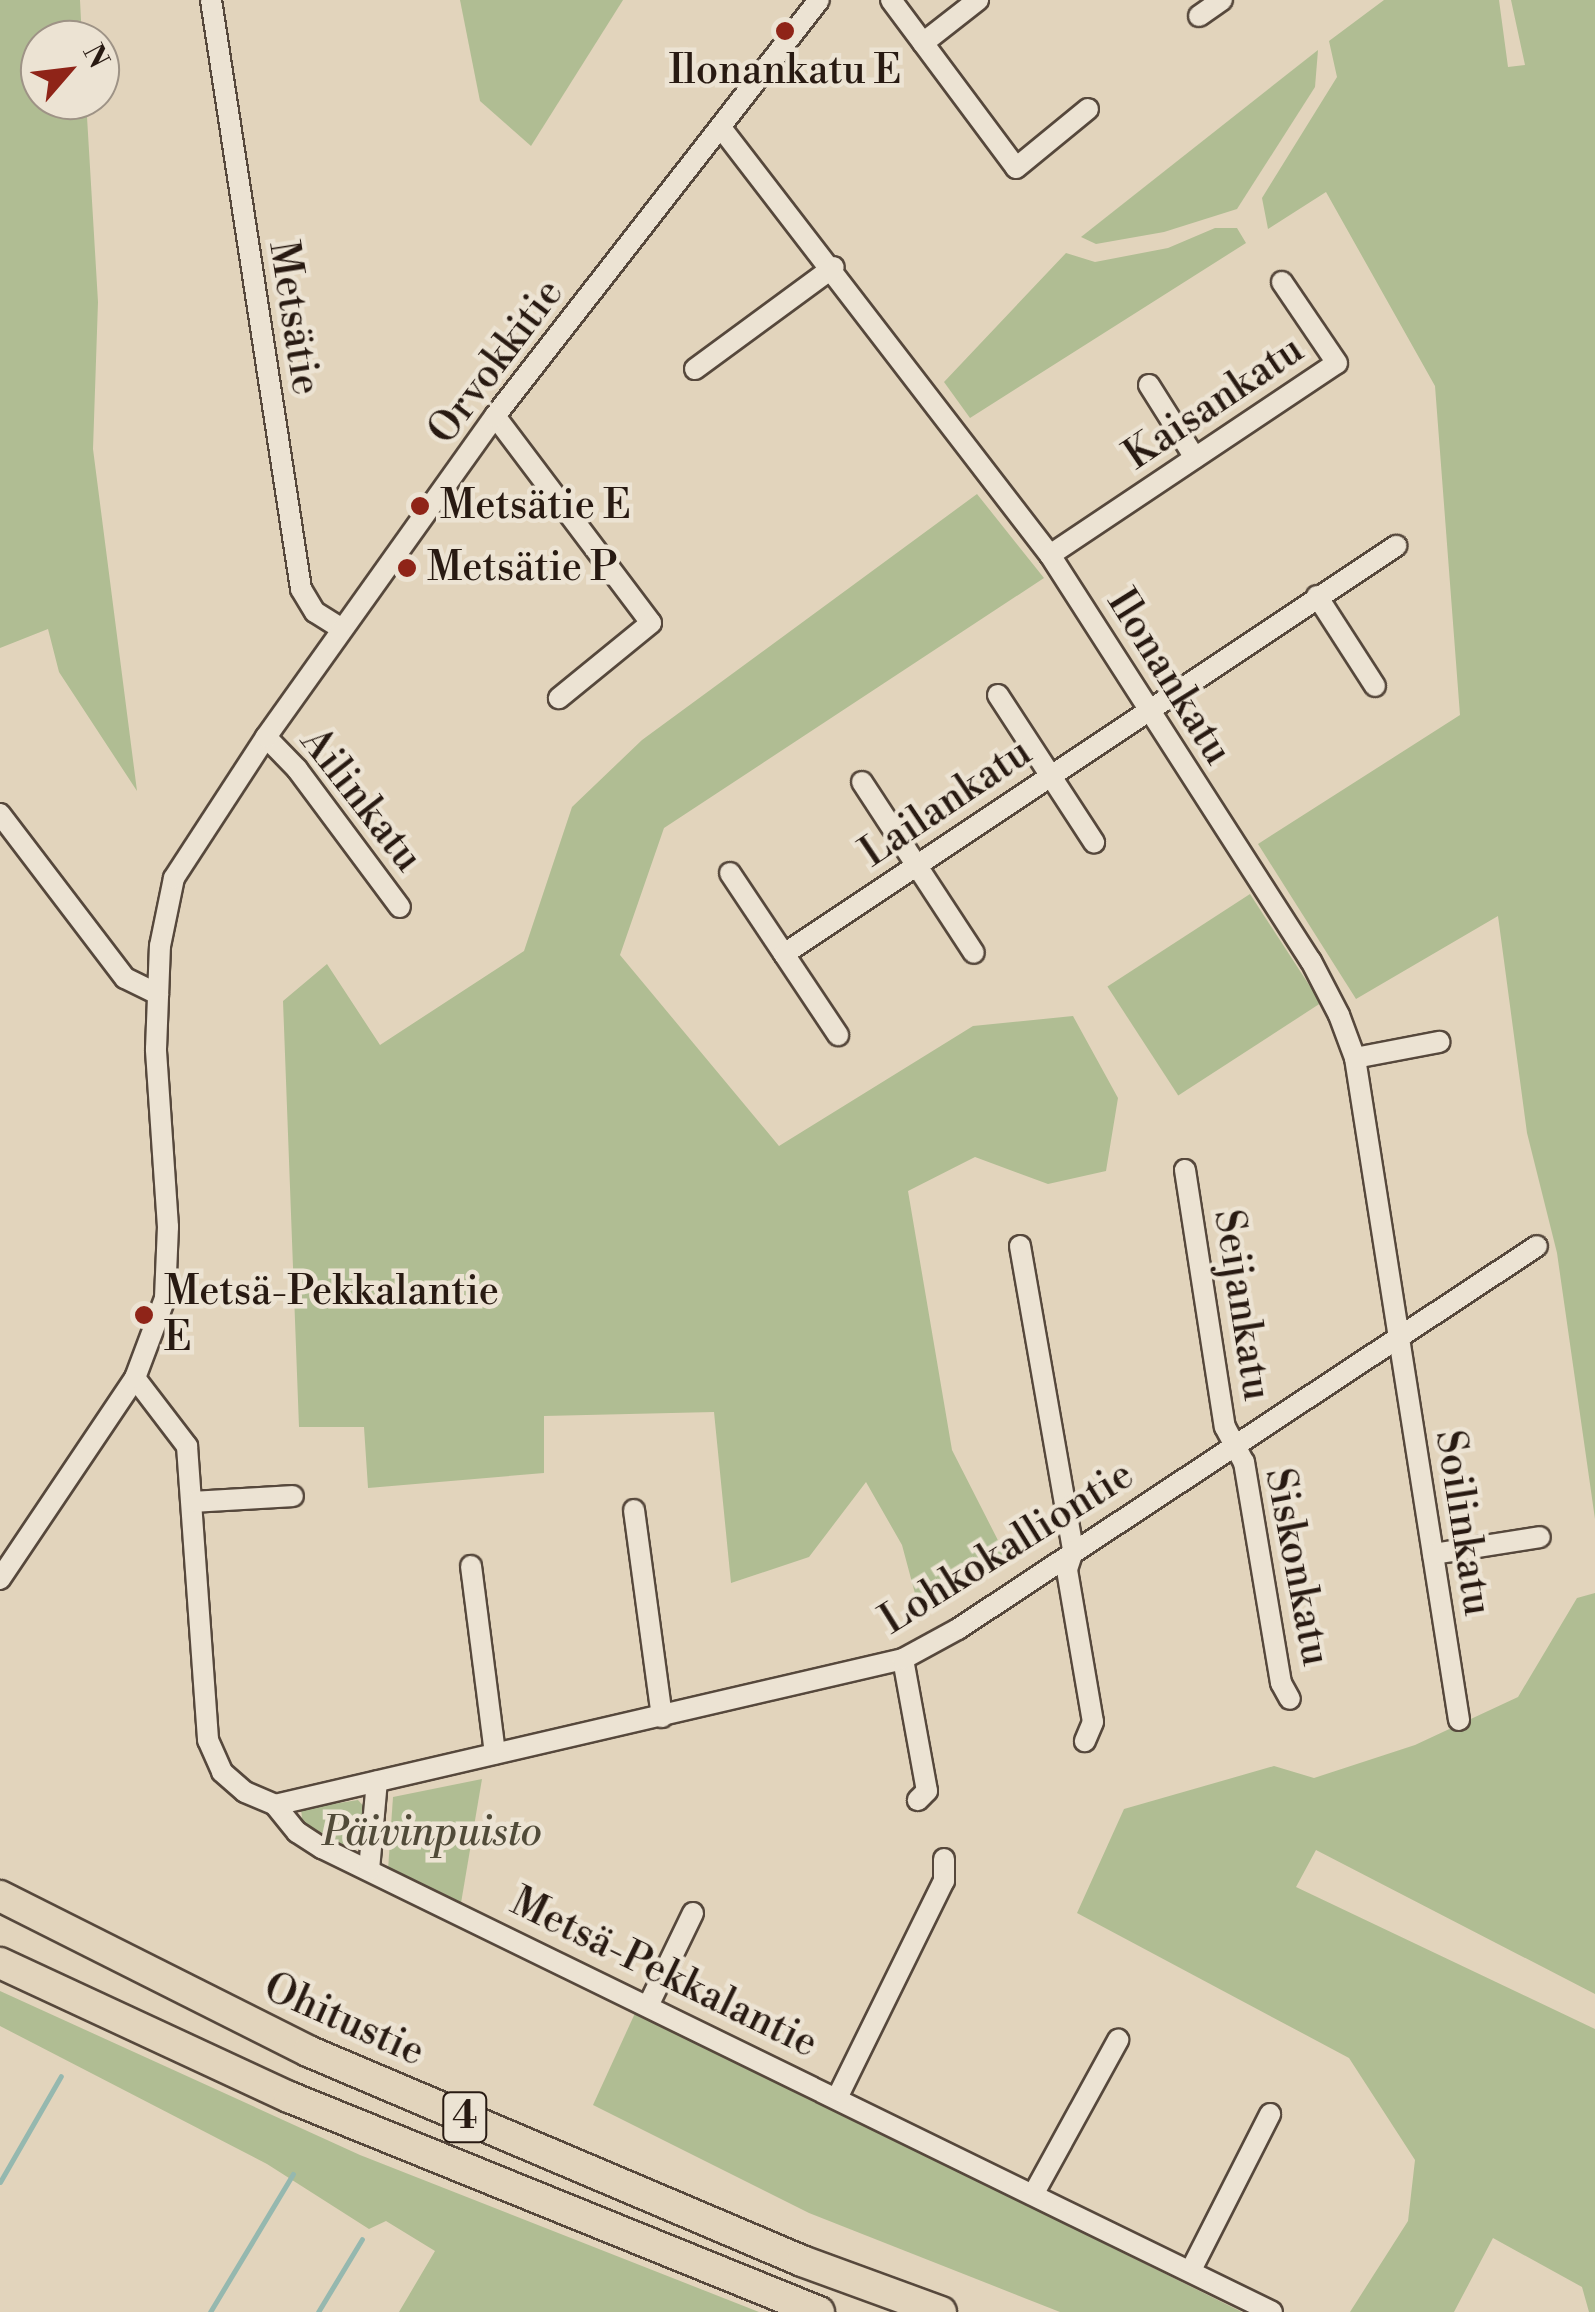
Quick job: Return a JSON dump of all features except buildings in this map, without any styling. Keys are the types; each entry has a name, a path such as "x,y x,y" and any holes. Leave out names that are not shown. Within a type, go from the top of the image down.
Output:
{"highway":[{"name":"Ohitustie","path":"0,1896 308,2051 802,2261 942,2312"},
{"name":"4","path":"0,1962 272,2090 819,2312"}],"street":[{"name":"Metsätie","path":"211,0 301,590 315,612 342,629"},
{"name":"Orvokkitie","path":"158,994 174,878 266,736 495,416 820,0"},
{"path":"891,0 1016,168 1088,109"},
{"path":"923,43 978,0"},
{"path":"1199,16 1222,0"},
{"name":"Ilonankatu","path":"722,129 834,267 1050,555 1311,961 1355,1058 1398,1337"},
{"path":"695,369 834,267"},
{"name":"Kaisankatu","path":"1050,555 1337,363 1282,282"},
{"path":"1149,385 1194,458"},
{"path":"495,416 651,623 558,698"},
{"name":"Lailankatu","path":"784,954 1396,546"},
{"path":"1317,596 1376,686"},
{"path":"998,695 1094,842"},
{"name":"Ailinkatu","path":"266,736 298,768 400,907"},
{"path":"862,782 974,953"},
{"path":"0,814 125,978 158,994 165,1298 135,1378 0,1579"},
{"path":"730,873 838,1036"},
{"path":"1355,1058 1439,1042"},
{"name":"Seijankatu","path":"1185,1170 1225,1427 1236,1447"},
{"path":"1020,1246 1073,1551 1067,1570 1093,1722 1085,1740"},
{"name":"Lohkokalliontie","path":"276,1805 902,1659 1236,1447 1537,1246"},
{"name":"Soilinkatu","path":"1398,1337 1459,1720"},
{"name":"Metsä-Pekkalantie","path":"135,1378 187,1446 208,1740 222,1772 276,1805 296,1832 1272,2312"},
{"name":"Siskonkatu","path":"1236,1447 1280,1683 1290,1699"},
{"path":"193,1502 293,1496"},
{"path":"634,1510 662,1717"},
{"path":"1433,1554 1540,1537"},
{"path":"472,1566 495,1753"},
{"path":"902,1659 927,1791 918,1800"},
{"path":"370,1870 377,1781"},
{"path":"838,2096 944,1880 944,1859"},
{"path":"650,2004 693,1913"},
{"path":"1034,2193 1118,2040"},
{"path":"1191,2270 1270,2114"}],"green space":[{"path":"0,0 80,0 81,20 20,20 20,120 87,120 98,302 93,449 137,791 59,672 48,629 0,648"},
{"path":"460,0 623,0 531,146 480,101"},
{"path":"1384,0 1499,0 1508,67 1525,65 1511,0 1595,0 1595,1519 1557,1253 1527,1133 1498,916 1356,999 1258,844 1460,715 1435,386 1326,192 1268,229 1262,198 1337,77 1329,41"},
{"path":"1318,50 1315,87 1237,209 1164,232 1096,244 1081,237"},
{"path":"1215,228 1237,228 1246,243 970,418 944,382 1066,253 1095,262 1168,248"},
{"path":"977,494 1044,578 664,828 620,955 779,1146 973,1026 1073,1016 1118,1098 1106,1171 1048,1184 975,1157 908,1191 952,1450 1008,1560 921,1616 902,1545 866,1482 809,1557 731,1583 714,1412 544,1416 544,1473 368,1488 364,1427 299,1427 283,1001 327,964 380,1045 524,951 572,807 642,740"},
{"path":"1250,894 1321,1003 1178,1096 1107,987"},
{"path":"1595,1593 1595,1994 1316,1850 1296,1887 1595,2029 1595,2312 1589,2312 1582,2287 1493,2238 1454,2312 1350,2312 1408,2221 1415,2160 1349,2058 1077,1913 1124,1809 1274,1766 1314,1778 1415,1745 1518,1697 1577,1598"},
{"name":"Päivinpuisto","path":"482,1779 461,1903 388,1870 393,1797"},
{"path":"358,1800 367,1810 363,1844 355,1851 303,1827 301,1809"},
{"path":"0,1991 360,2155 759,2312 399,2312 435,2251 386,2221 369,2229 267,2164 0,2026"},
{"path":"636,2011 1242,2312 1060,2312 809,2213 593,2105"}],"waterway":[{"path":"0,2182 61,2076"},
{"path":"210,2312 293,2174"},
{"path":"318,2312 362,2239"}],"place":[{"name":"Ilonankatu E","path":"785,31"},
{"name":"Metsätie E","path":"420,506"},
{"name":"Metsätie P","path":"407,568"},
{"name":"Metsä-Pekkalantie E","path":"144,1315"}]}
